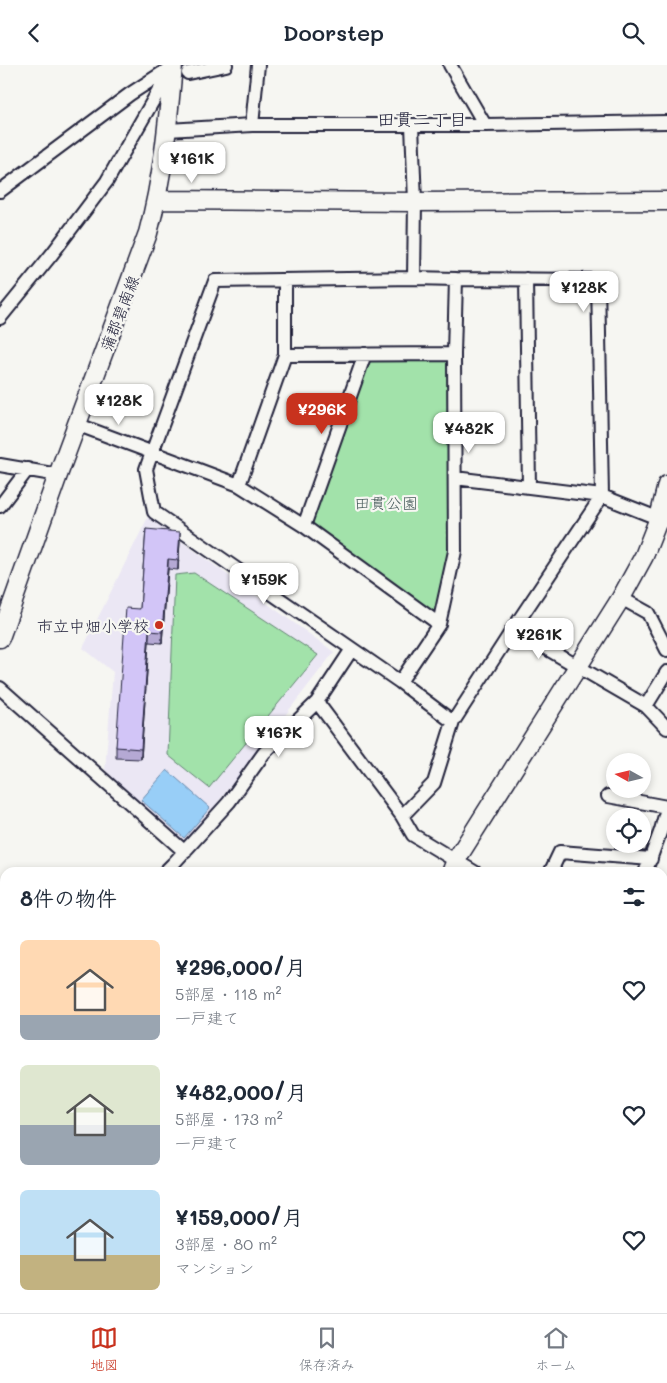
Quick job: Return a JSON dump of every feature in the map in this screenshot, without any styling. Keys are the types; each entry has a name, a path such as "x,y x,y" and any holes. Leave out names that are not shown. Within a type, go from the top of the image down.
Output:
{"street":[{"path":"0,191 130,94 178,68 226,65"},
{"path":"252,125 258,65"},
{"path":"450,65 485,125"},
{"path":"0,319 107,181 178,68"},
{"name":"蒲郡碧南線","path":"0,638 76,424 145,242 158,199 178,68"},
{"path":"168,130 252,125 485,125 667,121"},
{"path":"412,125 414,277"},
{"path":"158,199 414,202 667,201"},
{"path":"402,816 434,783 453,722 602,496 598,280 414,277 215,281 146,469 154,512 400,682 453,722"},
{"path":"400,682 439,624 455,551 454,354 456,279"},
{"path":"526,279 529,487"},
{"path":"239,485 285,355 285,280"},
{"path":"304,526 365,354"},
{"path":"285,355 454,354"},
{"path":"76,424 239,485 304,526 439,624"},
{"path":"0,465 58,475"},
{"path":"0,506 28,469"},
{"path":"456,478 602,496 663,520"},
{"path":"317,701 402,816 413,835 454,866 621,598 663,520 667,485"},
{"path":"621,598 648,613 667,650"},
{"path":"513,629 646,706 667,728"},
{"path":"173,867 229,802 264,753 317,701 352,649"},
{"path":"646,706 667,672"},
{"path":"0,689 185,852"},
{"path":"619,798 667,807 662,843 650,859 647,867"},
{"path":"553,867 560,852 650,859"}],"shaded area":[{"path":"148,517 334,652 184,846 105,770 113,672 83,648"}],"green space":[{"name":"田貫公園","path":"374,359 445,359 449,361 450,549 434,615 314,528 313,521 367,363"},
{"path":"194,573 318,655 209,788 168,755 175,575"}],"water":[{"path":"167,770 210,808 184,838 141,800"}],"building":[{"path":"146,529 180,532 178,560 168,559 162,632 149,631 141,749 116,747 126,608 140,609"}],"place":[{"name":"市立中畑小学校","path":"159,625"}],"district":[{"name":"田貫二丁目","path":"422,119"}]}
